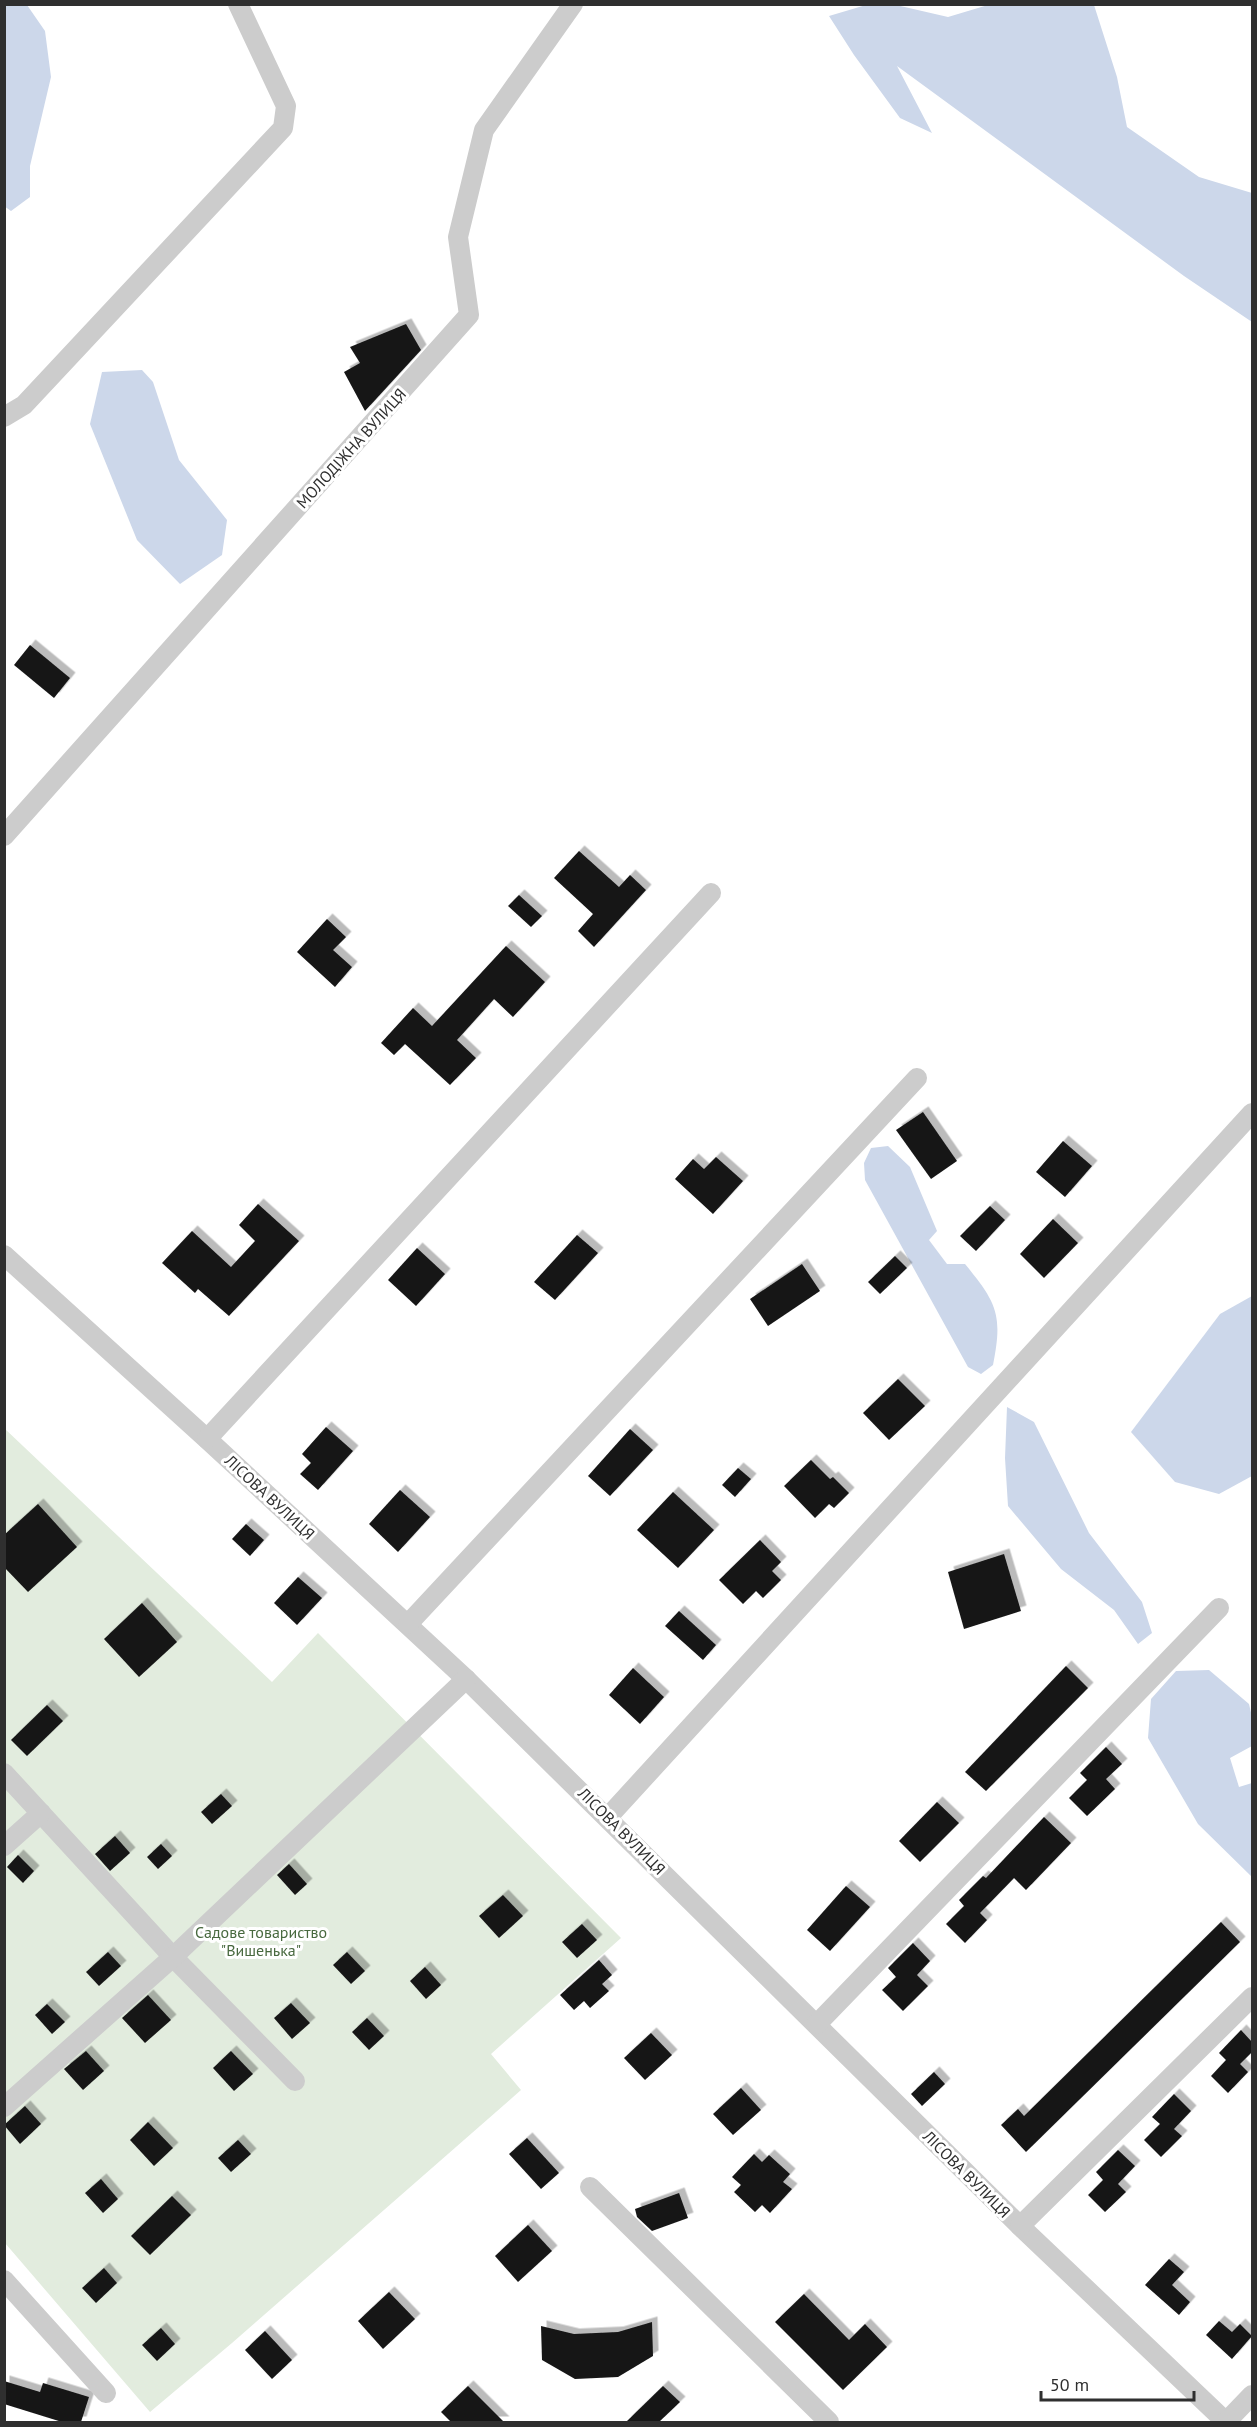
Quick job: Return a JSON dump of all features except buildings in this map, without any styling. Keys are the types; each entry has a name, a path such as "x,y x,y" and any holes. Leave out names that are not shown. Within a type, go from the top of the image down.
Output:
{"street":[{"path":"4,417 24,405 283,128 286,106 238,4"},
{"name":"МОЛОДІЖНА ВУЛИЦЯ","path":"4,836 469,315 458,237 484,130 573,4"},
{"path":"207,1438 711,893"},
{"path":"408,1624 916,1078"},
{"path":"608,1817 1252,1113"},
{"name":"ЛІСОВА ВУЛИЦЯ","path":"4,1255 207,1438 466,1679 1020,2226 1226,2422"},
{"path":"817,2024 1219,1608"},
{"path":"4,2107 173,1957 466,1679"},
{"path":"4,1773 173,1957 295,2081"},
{"path":"4,1846 41,1813"},
{"path":"1020,2226 1252,1997"},
{"path":"590,2187 829,2422"},
{"path":"4,2280 106,2393"},
{"path":"1226,2422 1252,2395"}],"green space":[{"name":"Садове товариство \"Вишенька\"","path":"4,1428 272,1682 318,1633 621,1938 491,2054 521,2090 150,2412 5,2243"}],"water":[{"path":"4,5 27,5 45,31 51,77 30,166 30,197 11,211 4,206"},
{"path":"866,5 896,5 948,17 988,5 1094,5 1117,77 1127,127 1199,177 1252,193 1252,322 1184,276 897,66 932,133 900,118 829,16"},
{"path":"142,370 153,382 179,460 227,520 222,555 180,584 137,540 90,424 102,372"},
{"path":"888,1146 910,1167 937,1231 929,1240 947,1264 965,1264 991,1300 997,1321 996,1348 993,1365 981,1374 968,1367 865,1180 864,1163 871,1148"},
{"path":"1252,1296 1252,1476 1219,1494 1175,1482 1131,1432 1220,1314"},
{"path":"1007,1407 1034,1422 1089,1533 1142,1602 1152,1633 1138,1644 1114,1610 1061,1569 1008,1506 1005,1458"},
{"path":"1209,1670 1249,1704 1252,1717 1252,1746 1230,1758 1239,1787 1252,1783 1252,1877 1198,1824 1148,1738 1151,1699 1176,1671"}]}
